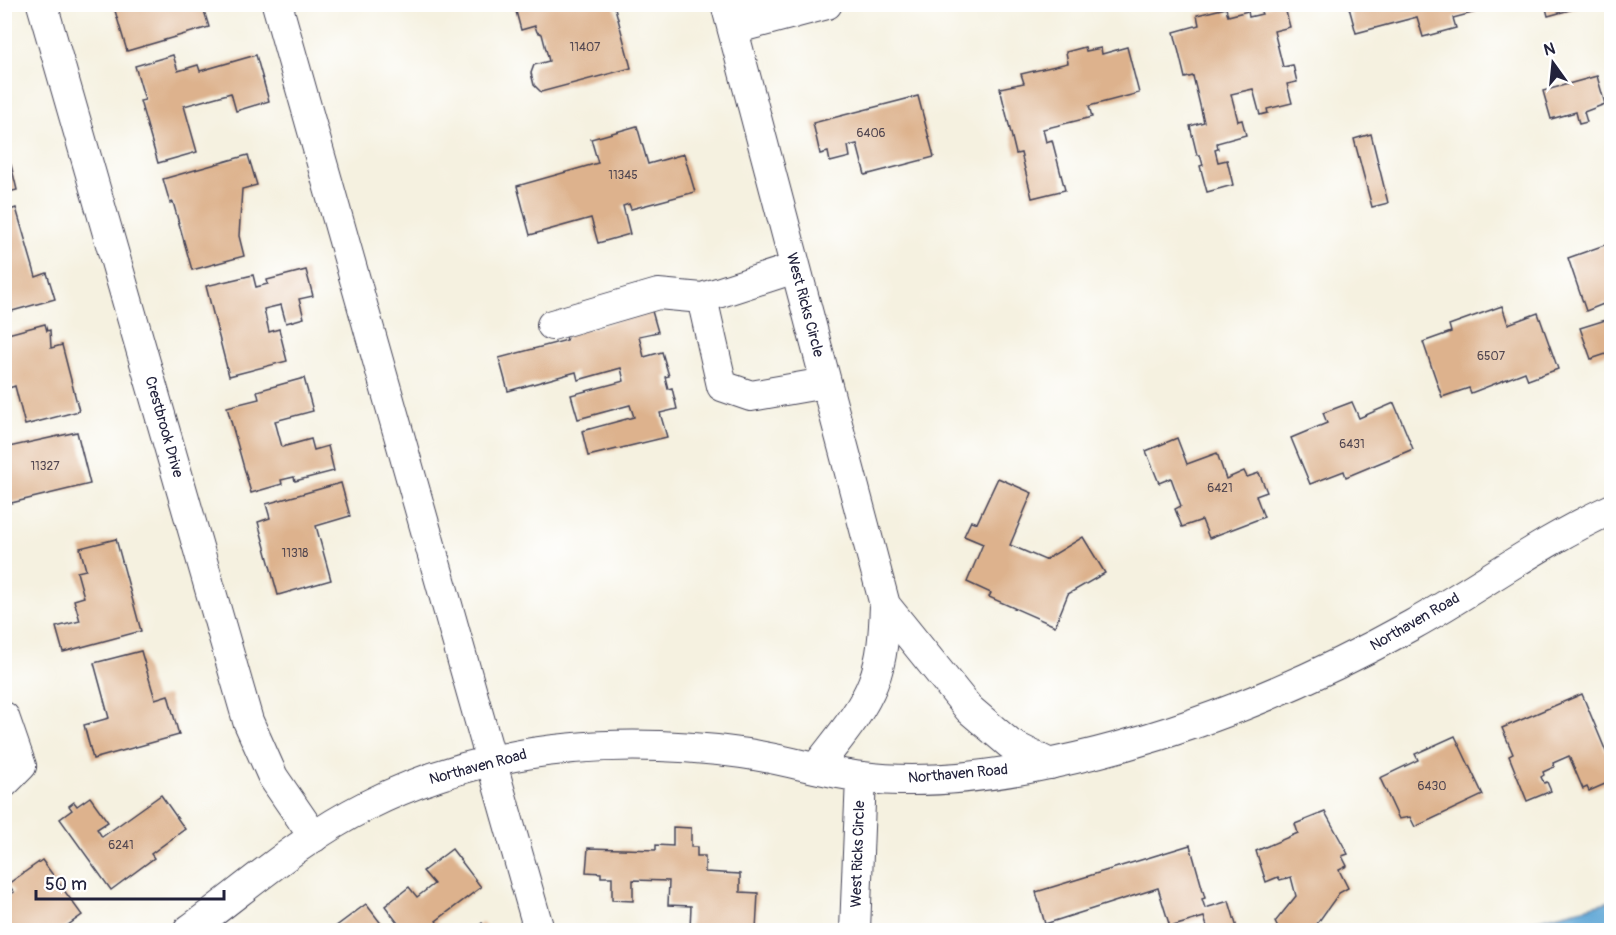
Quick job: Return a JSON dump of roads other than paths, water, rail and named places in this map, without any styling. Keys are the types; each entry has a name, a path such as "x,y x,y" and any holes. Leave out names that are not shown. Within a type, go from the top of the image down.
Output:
{"street":[{"name":"Crestbrook Drive","path":"42,4 248,721 273,777 314,837"},
{"path":"277,4 539,930"},
{"path":"730,16 827,4"},
{"name":"West Ricks Circle","path":"730,16 885,605 882,649 873,682 858,711 816,768"},
{"path":"552,325 658,294 702,298 795,268"},
{"path":"702,298 722,387 751,396 825,383"},
{"name":"Northaven Road","path":"189,930 314,837 363,807 412,785 491,761 537,751 630,745 744,753 861,777 918,780 1050,764 1147,738 1335,666 1414,624 1546,543 1611,509"},
{"name":"West Ricks Circle","path":"885,605 969,709 1010,744 1050,764"},
{"path":"4,717 21,766 4,783"},
{"name":"West Ricks Circle","path":"855,930 861,777"}],"water":[{"path":"1611,901 1611,930 1498,930 1500,929"}]}
